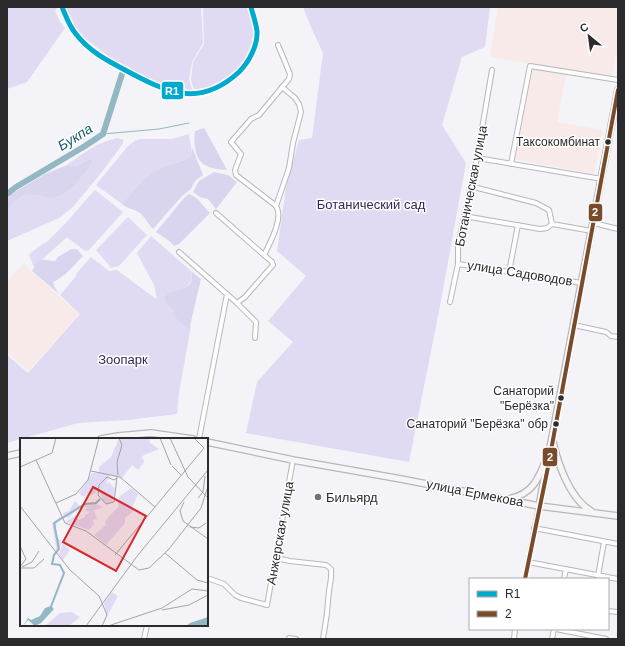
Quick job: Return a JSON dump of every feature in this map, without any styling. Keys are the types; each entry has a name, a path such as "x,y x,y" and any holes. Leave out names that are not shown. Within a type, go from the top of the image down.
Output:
{"main road":[{"name":"улица Ермекова","path":"208,442 293,460 407,480 539,506 594,224 618,90"},
{"path":"107,438 151,433 186,438"},
{"path":"507,500 520,496 528,491 539,477 552,438"},
{"path":"552,438 558,464 573,492 586,508 595,513"},
{"path":"7,456 20,453"},
{"path":"539,506 618,516"}],"street":[{"path":"264,255 276,227 279,214 276,206 236,175 235,170 241,154 231,142 251,119 259,115 288,79 290,74 278,45"},
{"path":"511,164 530,66 618,80"},
{"name":"Ботаническая улица","path":"450,302 458,264 458,245 477,158 492,70"},
{"path":"276,206 289,168 293,143 301,112 295,98 282,87"},
{"path":"477,158 602,179"},
{"path":"470,186 536,203 549,210 552,224"},
{"path":"216,213 272,262 273,265 245,297 237,303"},
{"path":"464,216 540,229 547,228 552,224 592,231"},
{"path":"594,224 618,229"},
{"path":"509,272 518,225"},
{"path":"179,252 237,303 256,322 255,338"},
{"name":"улица Садоводов","path":"458,264 582,283"},
{"path":"199,438 227,294"},
{"path":"574,325 606,332 610,336 618,337"},
{"name":"Анжерская улица","path":"208,578 224,584 235,595 241,598 267,605 293,460"},
{"path":"525,578 539,506"},
{"path":"534,528 618,544"},
{"path":"598,576 604,542"},
{"path":"276,558 326,565 331,569 332,575 323,639"},
{"path":"528,562 608,578"},
{"path":"564,578 566,569"},
{"path":"144,639 146,626"},
{"path":"560,630 606,639"},
{"path":"289,638 296,639"}],"shaded area":[{"path":"498,7 618,7 618,41 612,78 490,57"},
{"path":"533,68 566,75 557,122 603,130 594,174 515,159"},
{"path":"204,128 227,170 215,169 205,165 198,158 194,137 195,131"},
{"path":"192,147 203,175 195,181 191,189 182,196 153,229 140,213 122,204 141,182 154,172 184,160 190,156"},
{"path":"91,158 93,162 81,179 66,193 51,198 24,195 7,210 7,200 10,195 18,190 45,174 65,166 77,166"},
{"path":"214,172 228,175 237,182 216,209 208,199 200,197 193,192 199,181"},
{"path":"189,194 198,200 210,213 179,244 174,246 156,232"},
{"path":"71,249 77,249 83,256 65,274 53,282 59,294 32,271 39,261 55,261 58,257"},
{"path":"23,264 79,314 28,371 7,352 7,282"},
{"path":"191,271 201,279 189,330 172,314 174,311 165,302 165,296 188,286 192,278"}],"green space":[{"path":"7,7 58,7 55,11 60,22 65,28 27,82 7,89"},
{"path":"67,7 201,7 203,43 192,62 189,79 192,90 177,91 135,73 126,65 123,68 76,31 66,11"},
{"path":"203,7 250,7 255,25 256,37 247,59 229,78 213,87 194,90 191,80 193,62 204,44"},
{"name":"Ботанический сад","path":"303,7 490,7 485,47 462,57 442,125 466,163 440,306 409,462 246,433 257,382 293,342 268,321 306,276 277,251 286,187 299,140 312,138 323,53"},
{"path":"189,134 192,152 190,156 184,160 172,164 141,182 122,204 96,185 128,146 135,141 140,139 172,139"},
{"path":"117,138 124,140 122,145 73,207 59,218 7,241 7,210 18,199 24,195 51,198 66,193 81,179 93,162 91,158 77,166 65,166 96,146"},
{"path":"95,190 123,212 89,250 85,251 66,238 34,267 29,255 57,233"},
{"path":"128,217 147,235 119,266 111,268 96,250"},
{"name":"Зоопарк","path":"151,236 191,271 192,277 188,285 165,296 165,302 174,311 173,312 191,326 179,393 177,414 128,420 78,423 20,438 20,439 7,443 7,355 28,373 80,314 60,295 91,257 109,271 117,270 156,299 154,285 137,253"}],"waterway":[{"name":"Букпа","path":"7,194 103,134 122,74"},
{"path":"103,134 159,129 189,123"}],"transit line":[{"name":"R1","path":"62,7 74,31 81,40 98,55 154,85 182,93 196,93 210,90 224,83 239,72 252,53 256,42 257,28 251,7"},
{"name":"2","path":"525,578 547,472 618,90"}],"place":[{"name":"Таксокомбинат","path":"608,142"},
{"name":"Санаторий \"Берёзка\"","path":"561,398"},
{"name":"Санаторий \"Берёзка\" обр","path":"556,424"},
{"name":"Бильярд","path":"318,497"}]}
